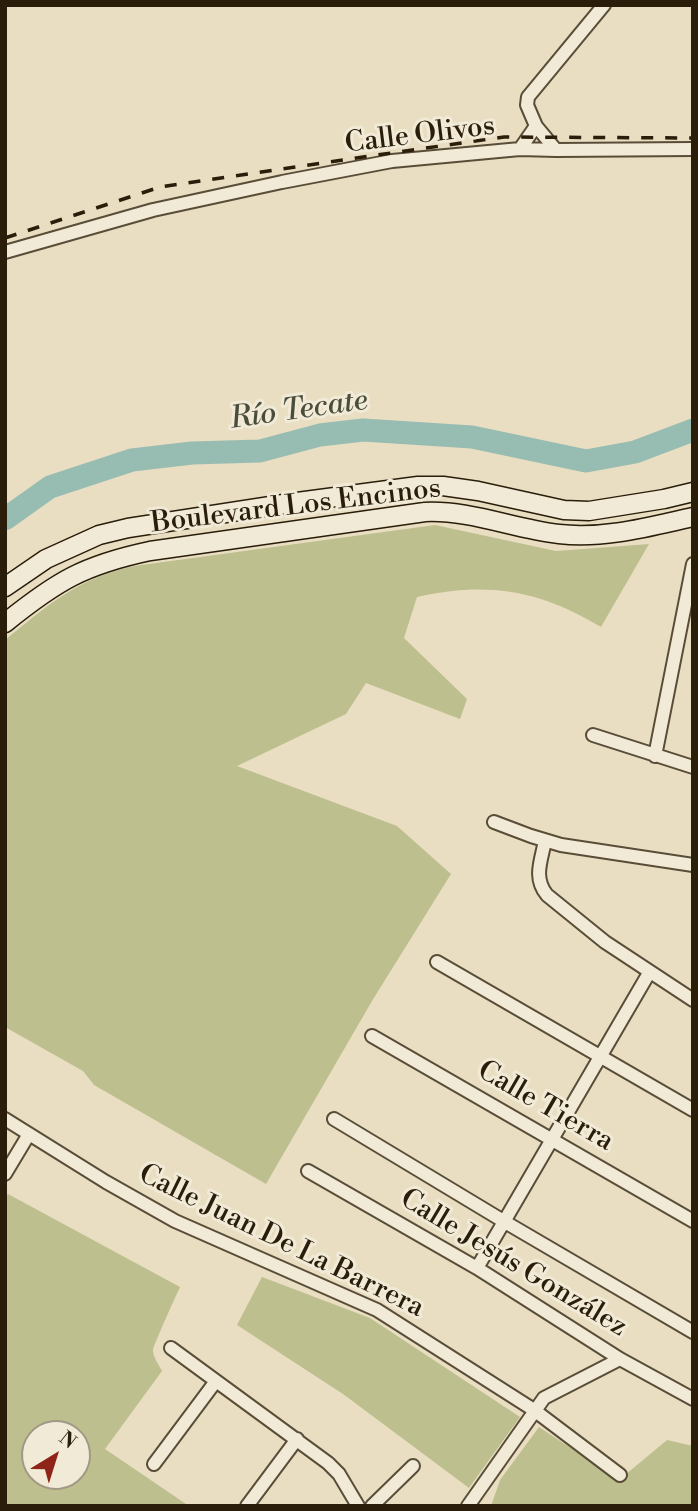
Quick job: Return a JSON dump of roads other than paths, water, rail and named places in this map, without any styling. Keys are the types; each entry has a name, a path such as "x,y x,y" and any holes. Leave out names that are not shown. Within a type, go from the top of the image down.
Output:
{"main road":[{"name":"Boulevard Los Encinos","path":"5,587 46,559 99,535 128,527 290,503 418,486 443,486 564,510 589,511 693,492"},
{"name":"Boulevard Los Encinos","path":"5,623 71,575 112,559 149,551 425,512 461,514 544,532 572,535 622,533 693,517"}],"street":[{"name":"Calle Olivos","path":"5,252 153,210 393,161 520,149 536,126 527,105 528,97 604,5"},
{"path":"536,126 556,150"},
{"path":"520,149 693,149"},
{"path":"655,756 693,564"},
{"path":"593,735 693,767"},
{"path":"494,822 545,841 693,865"},
{"path":"545,841 539,870 541,887 558,905 649,973 690,995"},
{"path":"437,962 693,1110"},
{"path":"477,1268 649,973"},
{"name":"Calle Tierra","path":"372,1036 693,1221"},
{"name":"Calle Juan De La Barrera","path":"5,1119 175,1221 377,1310 534,1410 620,1475"},
{"path":"334,1119 693,1332"},
{"path":"5,1174 29,1134"},
{"name":"Calle Jesús González","path":"308,1171 477,1268 620,1359 693,1399"},
{"path":"170,1348 334,1469 358,1506"},
{"path":"467,1504 534,1410 551,1394 620,1359"},
{"path":"154,1464 216,1381"},
{"path":"247,1506 297,1440"},
{"path":"372,1506 413,1466"}],"waterway":[{"name":"Río Tecate","path":"5,519 50,487 132,460 192,453 260,451 320,435 363,430 472,437 586,461 635,452 693,430"}],"railway":[{"path":"5,238 160,187 370,156 504,137 693,138"}]}
